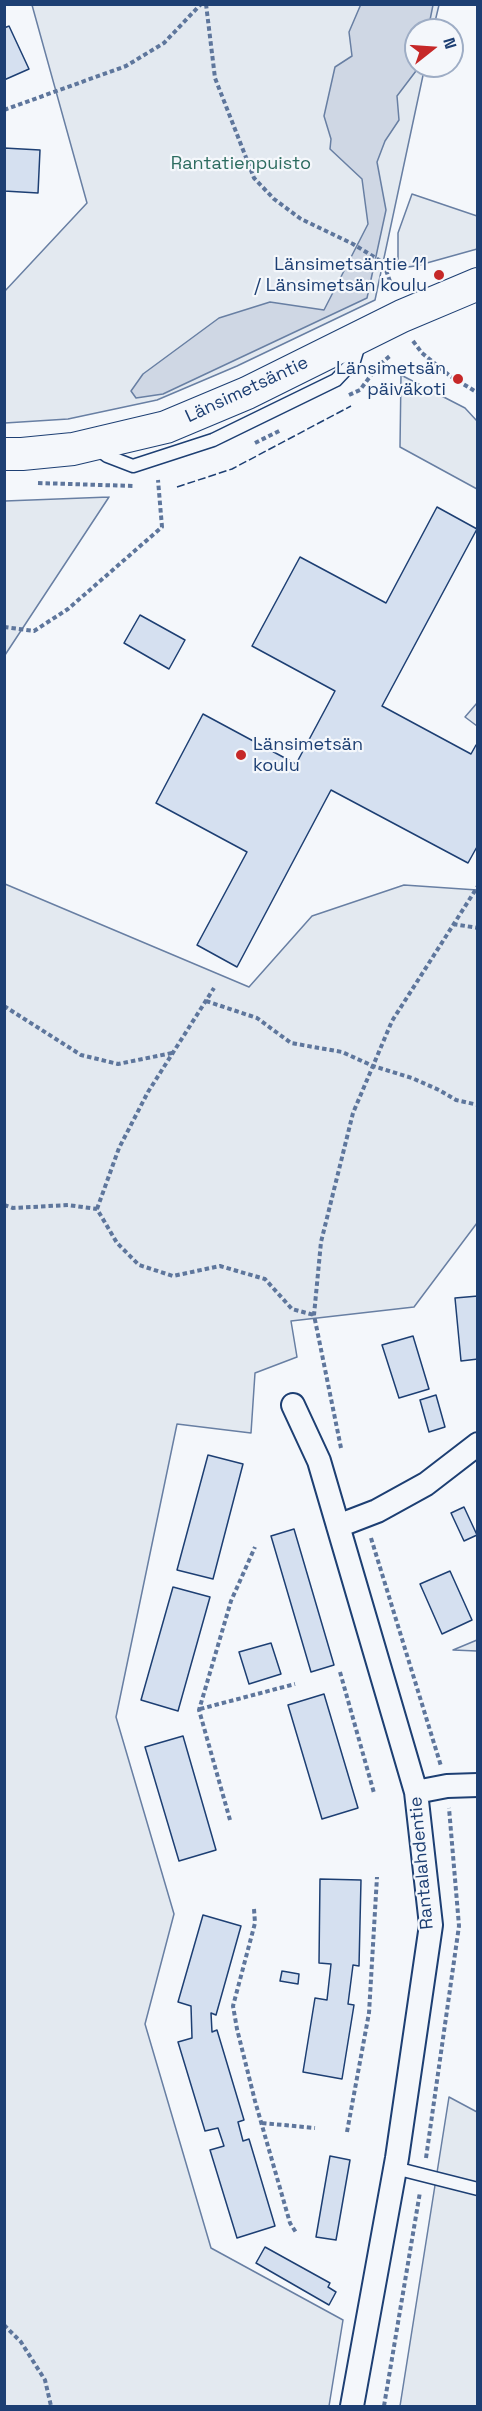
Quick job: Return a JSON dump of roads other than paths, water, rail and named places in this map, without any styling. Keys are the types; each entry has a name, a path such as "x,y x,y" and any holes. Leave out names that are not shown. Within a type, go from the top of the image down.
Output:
{"street":[{"name":"Länsimetsäntie","path":"4,454 92,446 166,427 247,393 402,316 477,284"},
{"name":"Rantalahdentie","path":"293,1405 319,1461 416,1792 430,1925 395,2168 352,2406"},
{"path":"338,1526 364,1517 426,1484 477,1444"},
{"path":"416,1792 447,1786 477,1785"}],"lane":[{"path":"395,2168 477,2189"}],"place":[{"name":"Länsimetsäntie 11 / Länsimetsän koulu","path":"439,275"},
{"name":"Länsimetsän päiväkoti","path":"458,379"},
{"name":"Länsimetsän koulu","path":"241,755"}],"park label":[{"name":"Rantatienpuisto","path":"241,164"}]}
